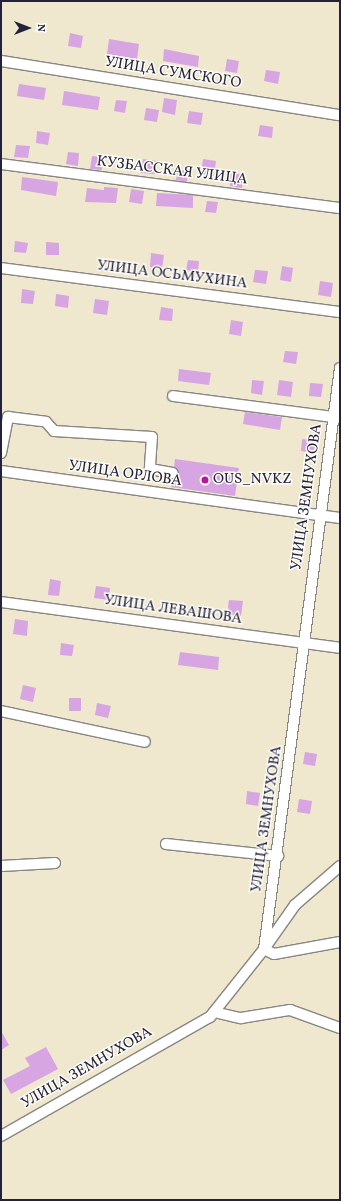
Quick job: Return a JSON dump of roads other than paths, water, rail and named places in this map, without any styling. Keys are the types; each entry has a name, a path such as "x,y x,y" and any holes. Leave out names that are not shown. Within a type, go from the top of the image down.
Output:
{"street":[{"name":"УЛИЦА СУМСКОГО","path":"1,61 340,114"},
{"name":"КУЗБАССКАЯ УЛИЦА","path":"1,164 340,208"},
{"name":"УЛИЦА ОСЬМУХИНА","path":"1,268 340,312"},
{"name":"УЛИЦА ЗЕМНУХОВА","path":"1,1136 214,1012 264,949 278,856 302,642 320,515 337,417 340,368"},
{"path":"173,396 337,417"},
{"path":"1,453 8,417 46,422 54,431 152,437 150,469 173,473"},
{"name":"УЛИЦА ОРЛОВА","path":"1,471 340,518"},
{"name":"УЛИЦА ЛЕВАШОВА","path":"1,602 340,648"},
{"path":"1,710 145,742"},
{"path":"166,844 278,856"},
{"path":"1,866 55,863"},
{"path":"340,866 295,905 264,949 274,954 340,942"},
{"path":"214,1012 241,1018 290,1010 340,1028"}],"place":[{"name":"OUS_NVKZ","path":"205,480"}]}
